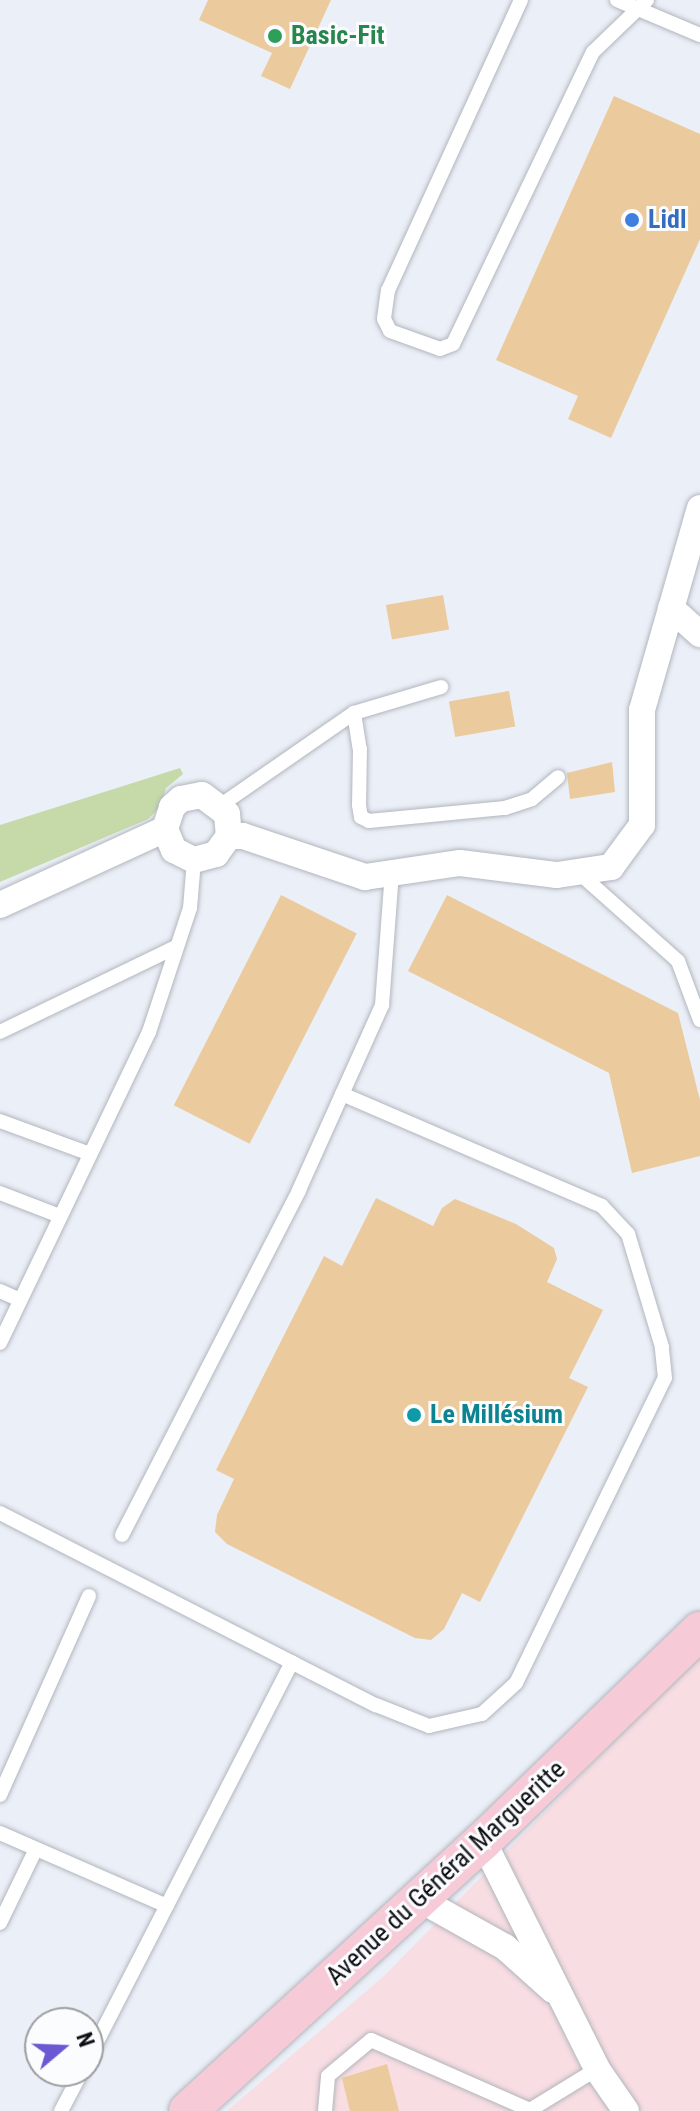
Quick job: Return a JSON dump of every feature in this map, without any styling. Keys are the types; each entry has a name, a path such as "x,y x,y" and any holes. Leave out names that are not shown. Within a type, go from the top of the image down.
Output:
{"street":[{"path":"229,836 243,836 365,877 460,863 557,875 611,867 642,825 642,710 700,508"},
{"path":"671,608 700,634"},
{"path":"202,795 221,805 229,836 216,854 194,860 174,850 165,829 172,807 181,799 202,795"},
{"path":"0,905 165,829"},
{"name":"Avenue du Général Margueritte","path":"188,2111 483,1841 700,1631"},
{"path":"483,1841 597,2069 626,2111"},
{"path":"419,1899 505,1947 558,1995"}],"lane":[{"path":"521,0 388,290 384,319 390,331 440,349 453,344 593,52 642,5"},
{"path":"617,0 642,5 700,35"},
{"path":"221,805 354,713 441,687"},
{"path":"354,713 360,749 359,805 361,817 369,821 505,808 532,799 558,777"},
{"path":"0,1343 149,1032 190,908 194,860"},
{"path":"578,872 678,961 700,1020"},
{"path":"122,1535 299,1190 382,1005 392,873"},
{"path":"0,1032 176,947"},
{"path":"0,1513 292,1662 429,1726 482,1714 516,1683 665,1378 662,1347 628,1234 602,1206 342,1094"},
{"path":"0,1121 90,1154"},
{"path":"0,1193 60,1216"},
{"path":"0,1291 20,1300"},
{"path":"0,1795 89,1596"},
{"path":"104,2028 292,1662"},
{"path":"0,1833 167,1906"},
{"path":"0,1923 36,1849"},
{"path":"325,2111 328,2076 371,2040 530,2110 597,2069"},
{"path":"61,2111 74,2087"}],"shaded area":[{"path":"700,1654 700,2111 227,2111 385,1975"}],"green space":[{"path":"180,768 183,774 166,788 160,807 148,819 0,882 0,825"}],"building":[{"name":"Basic-Fit","path":"208,0 331,0 290,89 261,76 272,53 199,20"},
{"path":"614,96 700,134 700,239 611,438 568,419 578,396 496,360"},
{"path":"443,595 449,629 392,640 386,605"},
{"path":"509,691 515,726 455,737 449,702"},
{"path":"612,762 615,792 570,799 567,773"},
{"path":"281,895 357,934 250,1144 174,1105"},
{"path":"447,895 678,1013 700,1100 700,1156 632,1173 609,1073 408,971"},
{"name":"Le Millésium","path":"376,1198 433,1226 442,1208 455,1199 516,1224 554,1248 557,1259 547,1282 603,1310 569,1378 588,1387 480,1602 462,1593 444,1629 431,1640 415,1638 227,1544 215,1532 217,1515 234,1479 216,1470 324,1256 342,1266"},
{"path":"387,2064 399,2111 350,2111 342,2078"}],"place":[{"name":"Basic-Fit","path":"275,36"},
{"name":"Lidl","path":"632,220"},
{"name":"Le Millésium","path":"414,1415"}]}
